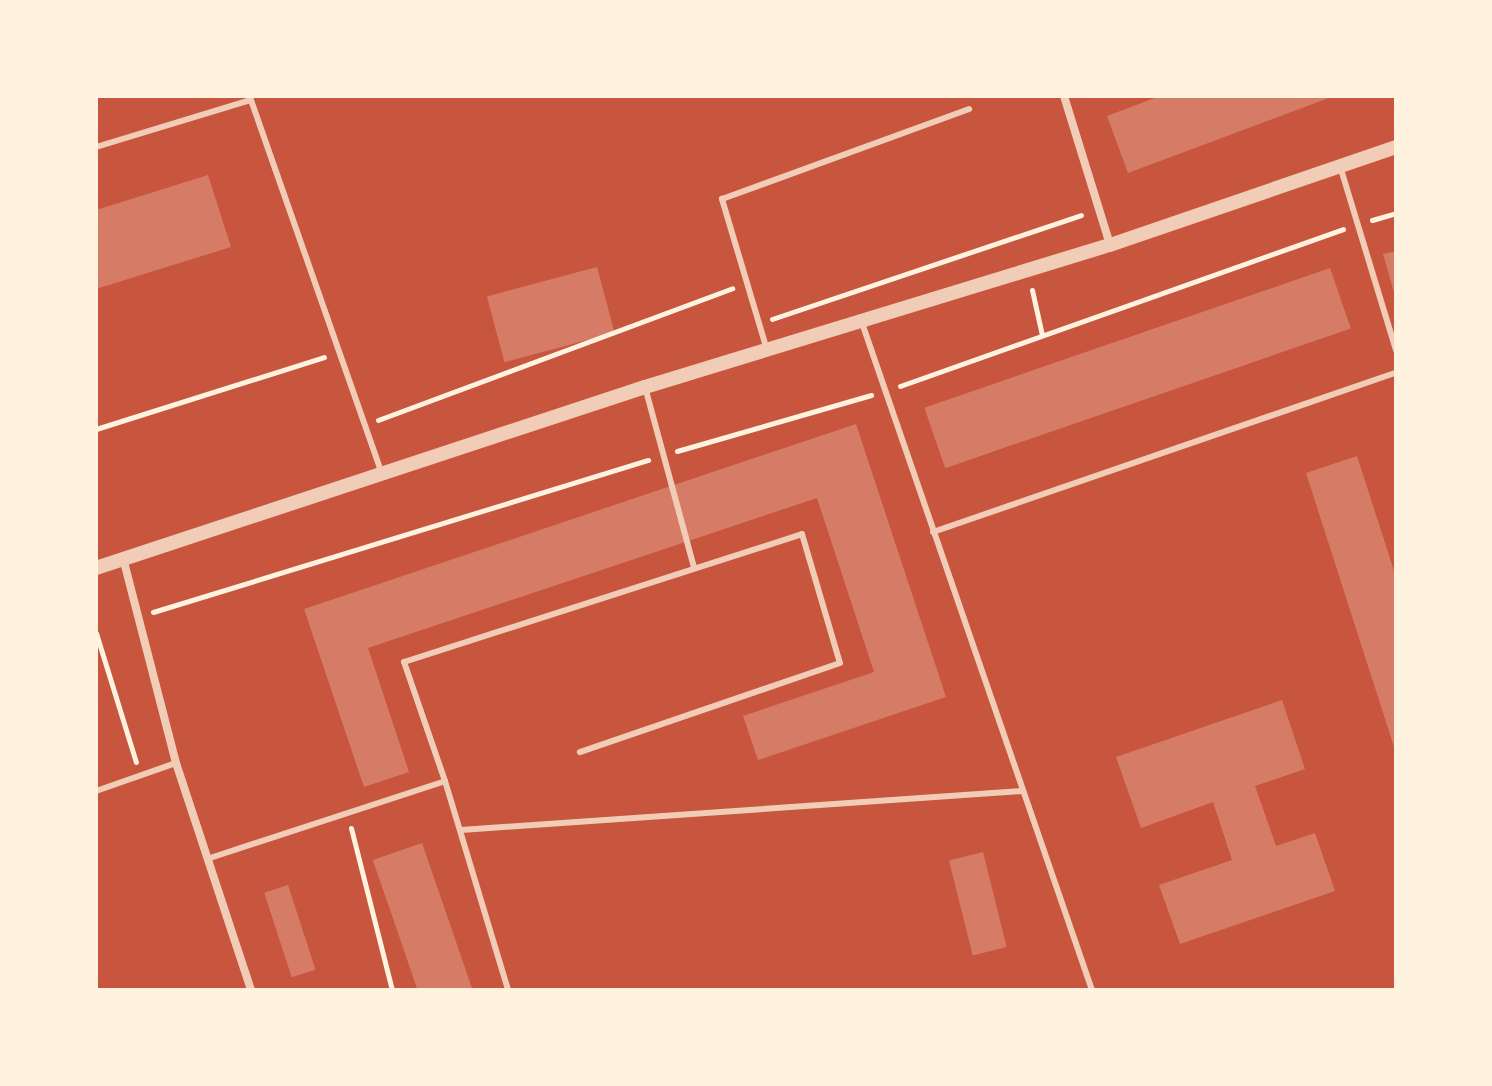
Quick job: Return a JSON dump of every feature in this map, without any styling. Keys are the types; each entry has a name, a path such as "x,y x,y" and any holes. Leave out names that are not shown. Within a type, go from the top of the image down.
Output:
{"street":[{"path":"1064,96 1110,245"},
{"path":"96,568 645,387 1110,245 1396,147"},
{"path":"123,557 133,618 176,763 210,858 251,990"}],"lane":[{"path":"96,147 250,98 336,353 381,472"},
{"path":"767,350 720,209 726,195 969,109"},
{"path":"1340,166 1396,350"},
{"path":"861,320 1092,990"},
{"path":"933,532 1396,373"},
{"path":"645,387 694,567"},
{"path":"508,990 461,830 404,662 802,534 840,663 580,752"},
{"path":"96,791 176,763"},
{"path":"210,858 445,781"},
{"path":"461,830 1023,791"}],"path":[{"path":"758,324 1082,218 1078,205"},
{"path":"133,618 663,455 885,391 1396,213"},
{"path":"363,426 745,283"},
{"path":"96,429 336,353"},
{"path":"96,633 140,776"},
{"path":"347,813 392,990"}],"building":[{"path":"1160,96 1334,96 1128,173 1107,116"},
{"path":"208,175 231,247 96,289 96,210"},
{"path":"1396,251 1396,296 1395,296 1383,254"},
{"path":"597,267 615,333 504,362 487,297"},
{"path":"1330,268 1351,329 945,468 924,408"},
{"path":"856,424 946,697 758,760 743,716 874,672 817,498 368,648 409,772 364,787 304,609"},
{"path":"1357,456 1396,577 1395,750 1306,473"},
{"path":"1282,700 1305,769 1255,786 1276,846 1315,833 1335,891 1180,944 1159,885 1232,860 1213,802 1141,828 1116,757"},
{"path":"422,843 472,990 418,990 373,860"},
{"path":"983,852 1007,947 973,956 949,860"},
{"path":"288,885 316,970 292,977 264,893"}]}
